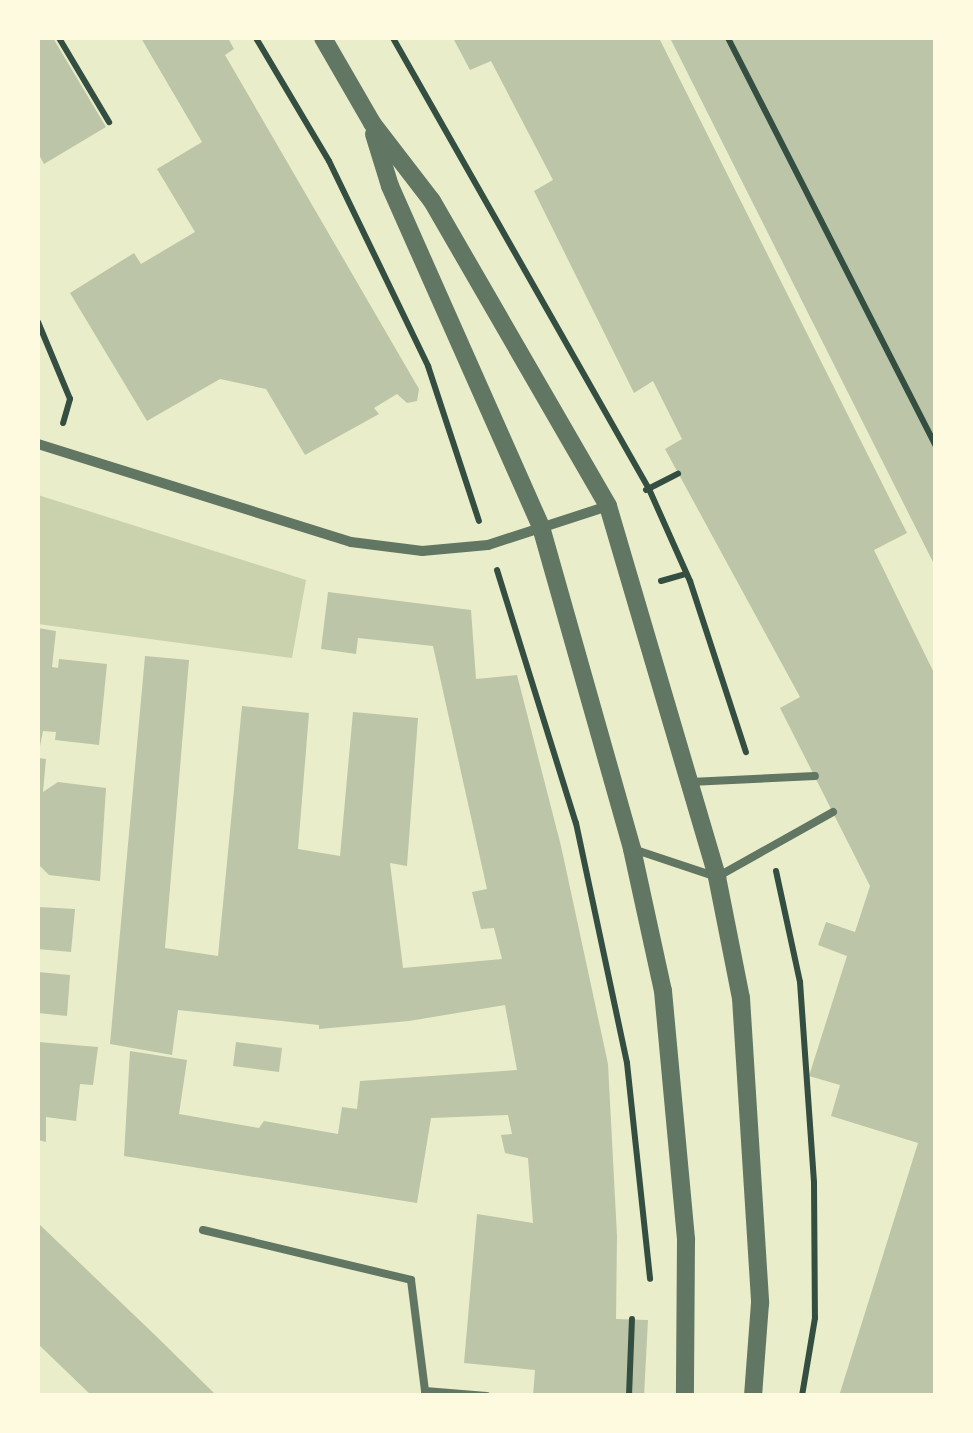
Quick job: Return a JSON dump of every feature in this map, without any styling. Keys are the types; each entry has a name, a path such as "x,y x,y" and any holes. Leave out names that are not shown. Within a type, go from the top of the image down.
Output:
{"street":[{"path":"323,38 372,124 432,201 608,506 717,878 741,998 760,1303 753,1396"},
{"path":"372,124 390,186 541,527 632,849 664,991 686,1240 685,1396"},
{"path":"38,444 350,542 422,551 488,545 608,506"}],"lane":[{"path":"690,782 815,776"},
{"path":"632,849 717,878 833,812"},
{"path":"203,1230 411,1280 425,1391 487,1396"}],"path":[{"path":"59,38 109,122"},
{"path":"256,38 329,161 428,366 517,625 576,823 627,1063 652,1297"},
{"path":"728,38 936,446"},
{"path":"38,322 70,399 55,450"},
{"path":"608,506 678,474"},
{"path":"629,1396 632,1319"}],"green space":[{"path":"38,495 306,580 292,658 38,624"}],"building":[{"path":"38,38 53,38 106,127 44,164 38,153"},
{"path":"141,38 228,38 234,49 225,55 419,389 417,401 407,403 397,394 374,408 379,414 305,455 266,389 220,379 147,421 70,293 134,253 141,264 195,232 157,169 202,142"},
{"path":"453,38 659,38 907,533 874,550 936,677 936,1396 839,1396 918,1143 831,1116 840,1085 809,1076 847,956 818,945 826,922 855,932 870,886 780,708 800,697 665,449 682,439 653,381 634,393 534,191 553,180 491,61 470,70"},
{"path":"670,38 936,38 936,568"},
{"path":"328,592 471,610 476,679 517,675 561,846 608,1064 617,1236 616,1319 648,1320 644,1396 533,1396 535,1370 464,1363 477,1214 533,1223 528,1158 505,1153 501,1135 512,1134 508,1115 431,1118 417,1203 124,1156 130,1051 187,1060 179,1114 259,1128 264,1121 338,1134 342,1107 357,1109 360,1081 517,1070 505,1005 409,1021 319,1029 319,1025 178,1010 172,1055 110,1044 145,656 189,660 165,948 218,956 242,706 309,713 298,849 340,856 353,712 418,718 407,866 390,863 403,968 502,959 494,928 481,929 472,892 487,889 433,646 358,638 356,654 321,649"},
{"path":"38,628 56,631 52,667 58,668 59,659 107,664 99,745 55,740 56,732 43,731 38,756"},
{"path":"38,758 46,759 43,792 58,782 106,788 100,881 49,875 38,864"},
{"path":"38,907 75,909 71,952 38,949"},
{"path":"38,972 70,975 67,1016 38,1013"},
{"path":"38,1042 98,1047 93,1085 80,1084 76,1121 46,1117 46,1142 38,1140"},
{"path":"236,1042 282,1048 279,1072 233,1066"},
{"path":"38,1223 217,1396 92,1396 38,1344"}]}
